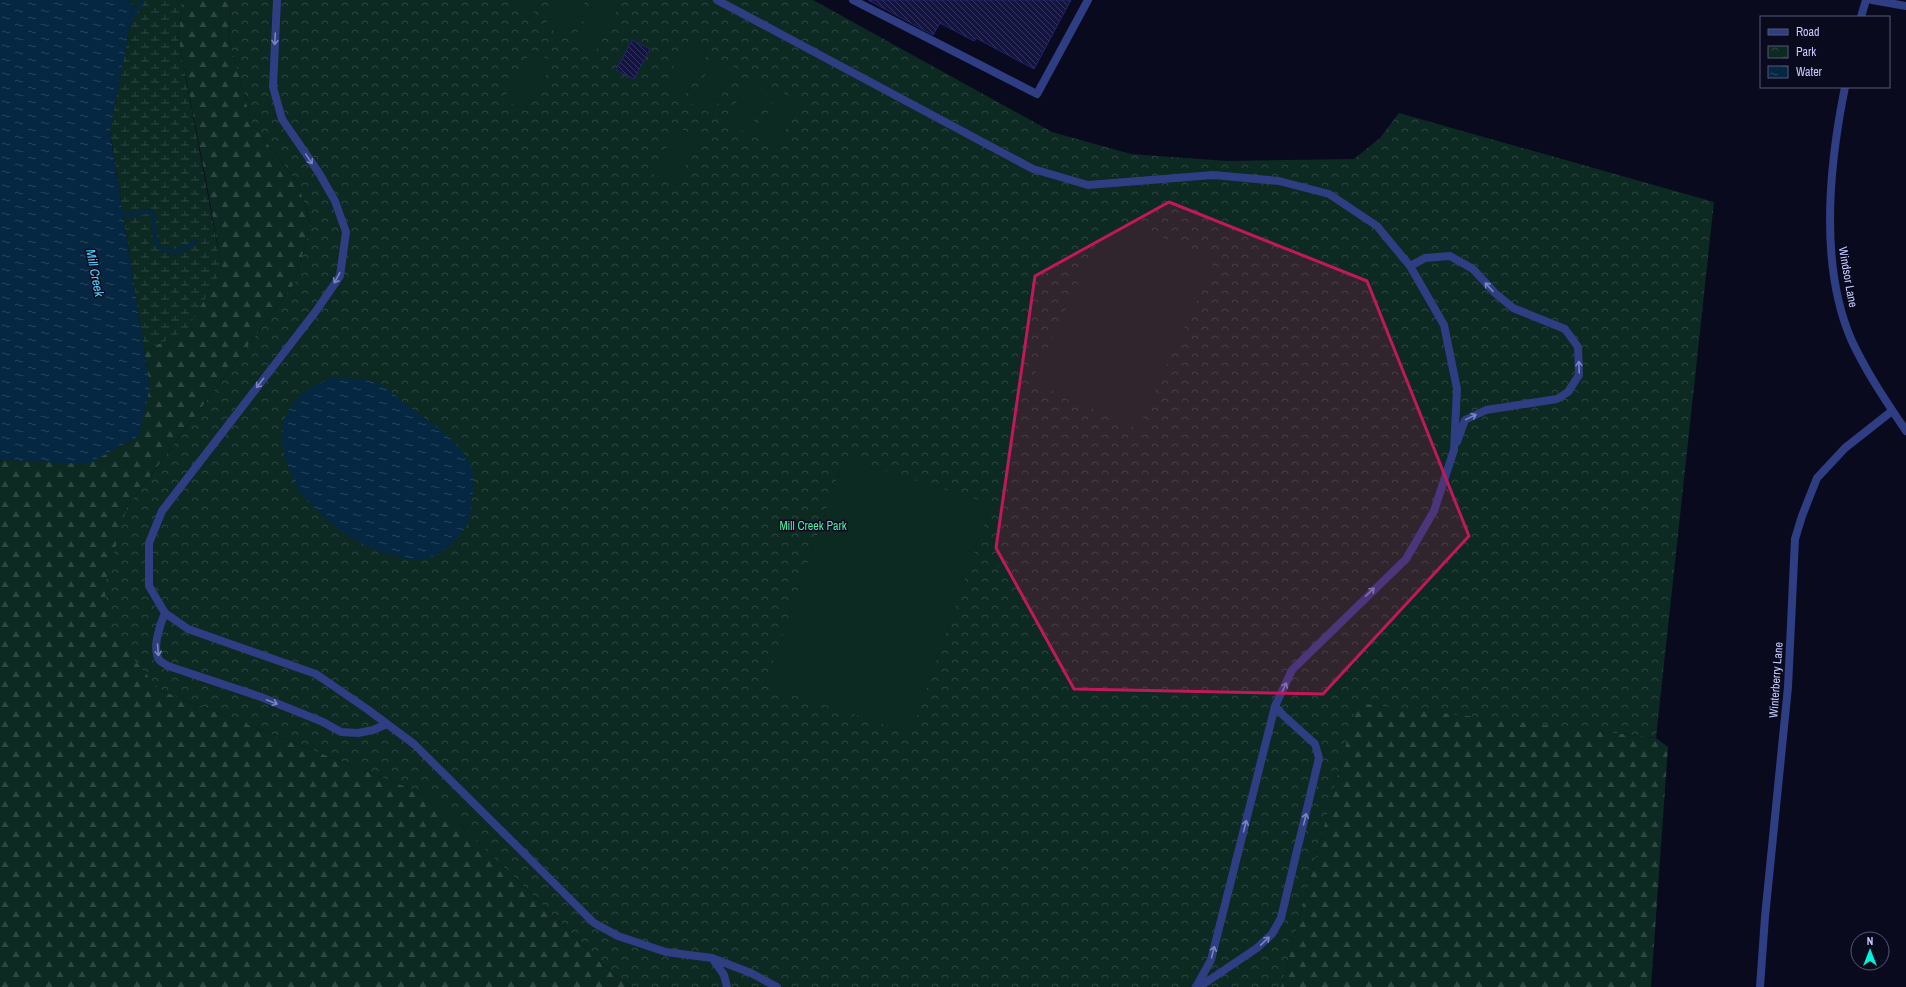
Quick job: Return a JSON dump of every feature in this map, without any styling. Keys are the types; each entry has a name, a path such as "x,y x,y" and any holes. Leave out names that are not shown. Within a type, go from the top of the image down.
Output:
{"street":[{"path":"277,0 273,87 282,119 319,173 335,201 346,232 340,276 316,311 162,511 149,543 149,586 165,613 188,629 316,674 414,744 594,923 618,936 666,952 712,958 751,973 777,987"},
{"path":"717,0 1033,169 1088,184 1213,175 1279,181 1329,194 1377,226 1410,266 1444,325 1457,389 1454,450"},
{"path":"853,0 1038,94 1088,0"},
{"path":"1861,16 1866,0"},
{"path":"1872,0 1906,6"},
{"name":"Windsor Lane","path":"1844,88 1832,179 1830,235 1831,263 1842,314 1851,339 1874,383 1906,431"},
{"path":"1197,987 1211,960 1276,706 1292,670 1406,558 1434,511 1465,420 1486,410 1557,400 1568,392 1579,375 1578,347 1564,329 1513,308 1495,293 1473,269 1450,256 1425,258 1410,266"},
{"name":"Winterberry Lane","path":"1760,987 1765,917 1788,695 1795,539 1802,516 1817,478 1845,448 1892,411"},
{"path":"165,613 158,630 157,654 160,661 172,668 261,697 323,722 341,732 358,733 373,730 387,724"},
{"path":"1197,987 1257,948 1272,934 1281,918 1319,758 1315,744 1276,706"},
{"path":"712,958 724,975 727,987"}],"highlighted area":[{"path":"1169,202 1367,281 1469,536 1323,694 1074,689 996,548 1035,276"}],"green space":[{"path":"128,0 183,0 178,37 222,270 188,328 170,339 144,350 110,131 134,4"},
{"path":"183,0 231,0 229,38 252,124 298,183 311,225 294,284 127,507 160,690 432,797 613,974 632,987 0,987 0,461 150,387 144,350 170,339 222,270 178,37"},
{"name":"Mill Creek Park","path":"231,0 813,0 1052,132 1131,154 1227,161 1354,159 1380,138 1399,113 1714,202 1656,738 1357,703 1281,987 632,987 613,974 432,797 160,690 112,634 104,587 127,507 294,284 311,225 298,183 252,124 229,38"},
{"path":"513,0 540,0 531,18 510,7"},
{"path":"558,0 586,0 566,37 545,26"},
{"path":"595,0 609,0 619,6 595,52 573,41"},
{"path":"687,42 708,53 683,99 662,88"},
{"path":"531,50 553,62 526,111 504,99"},
{"path":"715,57 736,68 712,114 691,103"},
{"path":"751,76 772,87 747,133 726,122"},
{"path":"779,91 800,102 776,148 755,137"},
{"path":"677,127 700,138 675,185 653,174"},
{"path":"1109,217 1216,258 1138,429 1032,381"},
{"path":"844,458 991,504 911,733 765,685"},
{"path":"1357,702 1656,738 1668,747 1651,987 1281,987"}],"water":[{"name":"Mill Creek","path":"0,0 128,0 134,4 110,132 150,387 139,436 88,464 0,460"},
{"path":"332,378 366,380 377,383 386,388 446,434 455,443 469,462 473,472 474,486 469,520 461,534 441,552 434,556 419,560 402,558 370,547 345,534 333,525 312,506 299,490 289,469 284,453 282,438 283,425 287,413 294,402 304,393"}],"building":[{"path":"868,0 1071,0 1034,69 976,38 974,41 940,23 933,35"},
{"path":"632,40 650,49 634,79 616,70"}],"waterway":[{"path":"127,25 143,0"},
{"path":"117,212 131,215 151,212 154,222 156,241 158,246 162,249 169,251 180,250 194,242"}]}
